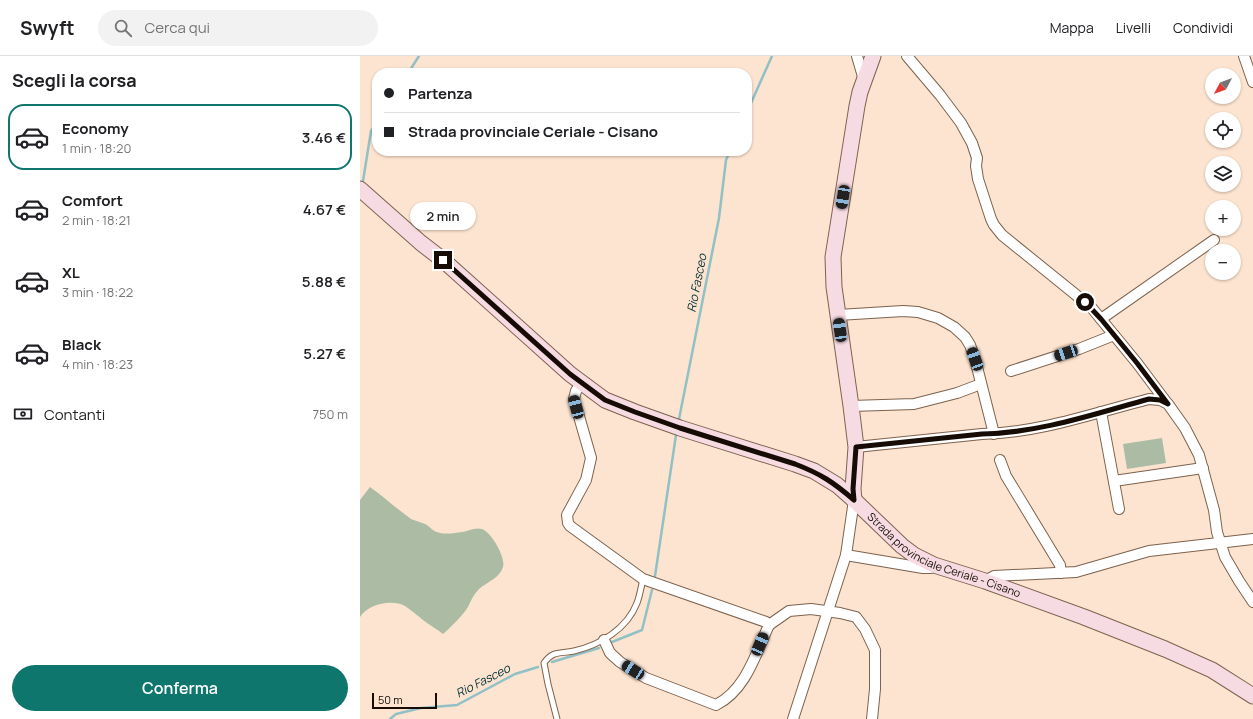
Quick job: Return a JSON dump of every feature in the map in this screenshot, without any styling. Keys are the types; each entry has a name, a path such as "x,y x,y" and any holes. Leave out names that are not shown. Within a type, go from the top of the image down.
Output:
{"main road":[{"path":"854,500 853,489 856,447 834,288 834,257 856,106 873,56"},
{"name":"Strada provinciale Ceriale - Cisano","path":"360,189 421,243 443,260 581,383 605,400 635,412 814,471 832,482 854,500 902,546 914,555 934,565 985,581 1084,617 1165,649 1212,670 1253,696"}],"street":[{"path":"857,56 864,80"},
{"path":"907,56 957,117 972,143 977,158 976,166 978,179 994,225 1002,235 1091,307 1168,404 1185,428 1200,455 1214,510 1217,532 1225,557 1253,602"},
{"path":"1244,56 1253,82"},
{"path":"1101,319 1214,240"},
{"path":"838,315 903,311 918,312 938,318 954,327 965,337 970,345 994,434"},
{"path":"1011,371 1079,349 1114,335"},
{"path":"581,383 576,391 574,399 591,458 586,480 567,515 568,523 573,529 643,579 766,622 769,625"},
{"path":"851,406 914,404 957,393 981,384"},
{"path":"856,447 994,434 1047,426 1149,399 1160,400 1168,404"},
{"path":"1101,412 1119,509"},
{"path":"1000,460 1006,476 1060,565 1062,573"},
{"path":"1114,481 1203,468"},
{"path":"794,719 846,555 854,500"},
{"path":"985,581 994,576 1076,572 1149,551 1221,544 1253,539"},
{"path":"846,555 923,568 931,568 934,565"},
{"path":"604,640 610,653 620,662 646,678 716,705 726,701 749,672 769,625 789,611 811,609 856,617 865,629 875,650 875,689 872,719"}],"lane":[{"path":"557,719 544,663 549,656 556,653 586,648 604,640 619,629 630,616 637,602 643,579"}],"green space":[{"path":"1162,438 1166,463 1127,469 1123,444"},
{"path":"370,487 411,519 427,525 435,531 449,534 482,529 490,535 500,551 503,567 499,574 477,591 463,614 443,634 405,606 400,604 387,603 374,606 360,617 360,500"}],"waterway":[{"path":"411,68 419,56"},
{"name":"Rio Fasceo","path":"752,101 772,56"},
{"path":"363,181 372,130"},
{"name":"Rio Fasceo","path":"679,419 719,218 728,156"},
{"name":"Rio Fasceo","path":"655,576 676,435"},
{"name":"Rio Fasceo","path":"612,642 642,630 652,590"},
{"name":"Rio Fasceo","path":"552,662 599,648"},
{"name":"Rio Fasceo","path":"390,719 396,714 421,708 457,705 515,674 538,667"}],"route":[{"path":"443,260 570,374 605,400 680,428 814,471 827,478 854,500 853,489 856,467 856,447 982,434 1002,434 1058,424 1149,399 1160,400 1168,404 1137,363 1091,307 1085,302"}]}
